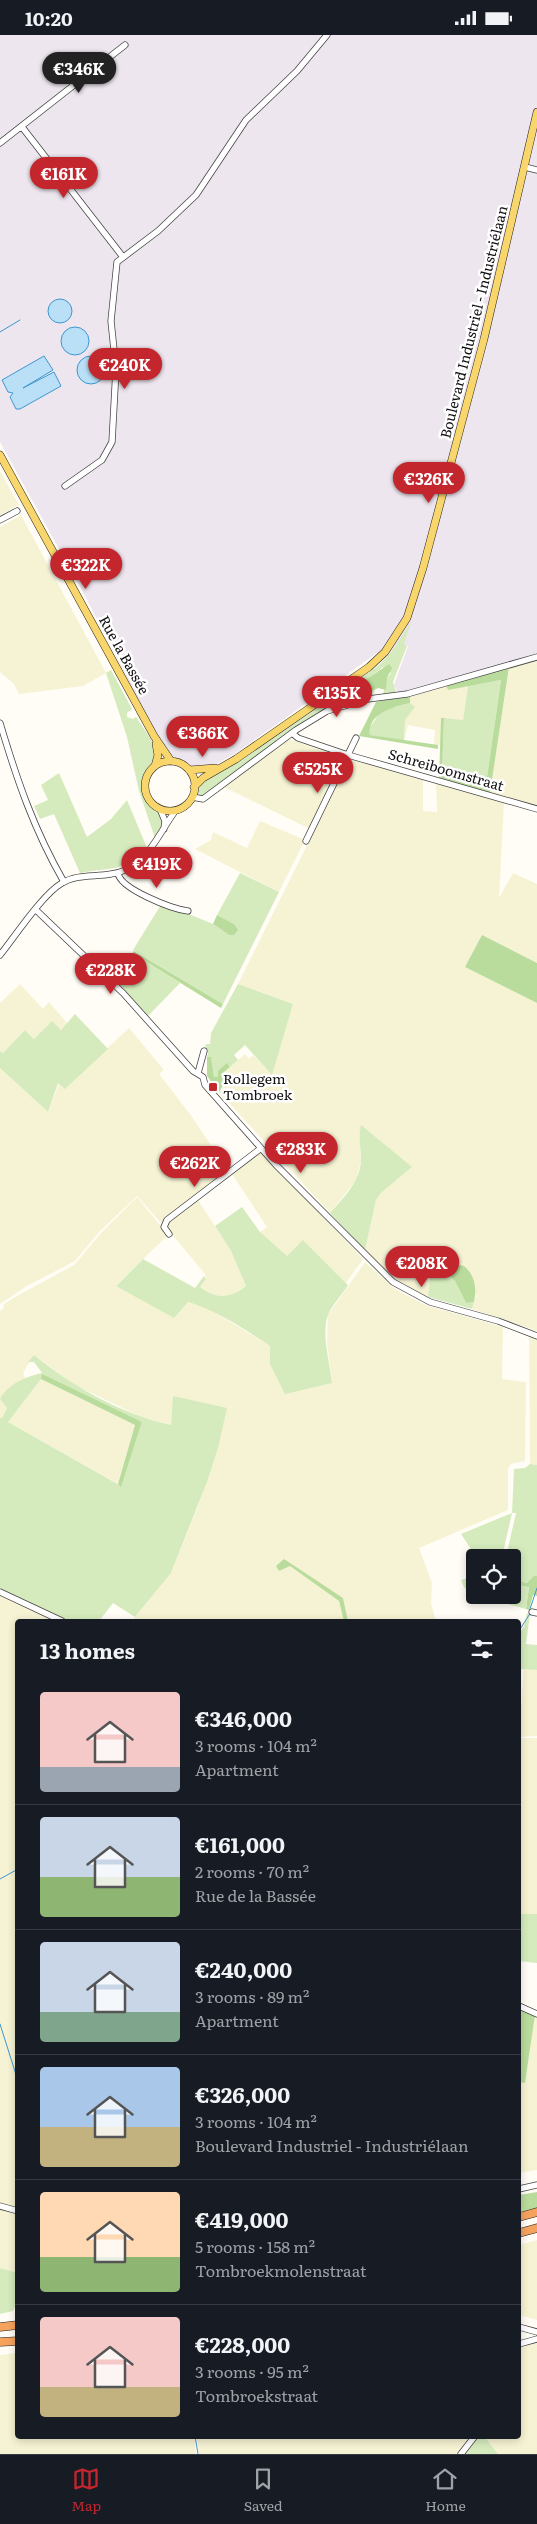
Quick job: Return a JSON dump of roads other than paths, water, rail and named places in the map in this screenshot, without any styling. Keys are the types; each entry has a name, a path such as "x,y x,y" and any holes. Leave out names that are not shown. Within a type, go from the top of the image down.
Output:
{"highway":[{"path":"521,2216 537,2212"},
{"path":"521,2232 537,2228"},
{"path":"0,2327 15,2325"},
{"path":"0,2343 15,2341"}],"main road":[{"name":"Boulevard Industriel - Industriélaan","path":"194,787 218,768 236,759 369,667 385,652 407,618 423,568 482,349 537,112"},
{"name":"Rue la Bassée","path":"0,455 154,736 171,761"},
{"name":"Rue la Bassée","path":"154,736 158,755 155,766"},
{"path":"171,761 189,770 194,787 192,797 186,804 176,810 160,809 149,800 145,789 147,776 155,766 171,761"},
{"name":"Boulevard Industriel - Industriélaan","path":"189,770 218,768"}],"street":[{"path":"65,486 102,460 112,442 116,375 111,321 116,265 123,257 158,231 192,199 246,120 297,71 327,35"},
{"path":"0,143 124,45"},
{"path":"22,127 123,257"},
{"path":"525,167 537,170"},
{"path":"0,520 17,511"},
{"path":"192,797 201,799 318,715 334,708 372,699 407,694 537,657"},
{"path":"0,723 30,817 64,882"},
{"name":"Schreiboomstraat","path":"292,733 298,739 348,755 537,809"},
{"path":"306,841 356,738"},
{"path":"160,809 164,821 164,831"},
{"path":"0,955 56,887 79,877 118,873 137,863 164,831 176,810"},
{"path":"118,873 121,881 130,888 188,911"},
{"path":"36,910 123,993 194,1071 198,1073 204,1085 279,1163 284,1172"},
{"path":"198,1073 204,1051"},
{"path":"256,1141 260,1149 378,1270 401,1288 435,1304 498,1321 537,1336"},
{"path":"169,1234 164,1227 167,1220 260,1149"},
{"path":"0,1591 58,1619"},
{"path":"521,2007 537,2014"},
{"path":"521,2189 537,2185"},
{"path":"0,2206 15,2210"},
{"path":"521,2327 537,2331"},
{"path":"521,2343 537,2339"},
{"path":"461,2454 473,2439"}],"water":[{"path":"60,299 69,302 72,311 69,320 60,323 51,320 48,311 51,302"},
{"path":"75,327 85,331 89,341 85,351 75,355 65,351 61,341 65,331"},
{"path":"44,356 53,370 23,388 54,372 61,386 20,409 16,409 10,397 13,393 8,392 2,380"},
{"path":"91,356 101,360 105,370 101,380 91,384 81,380 77,370 81,360"}],"waterway":[{"path":"0,332 20,320"},
{"path":"530,1609 537,1588"},
{"path":"521,1628 529,1615"},
{"path":"0,1879 15,1871"},
{"path":"0,2024 15,2072"},
{"path":"196,2439 198,2454"}],"place":[{"name":"Rollegem Tombroek","path":"213,1087"}]}
